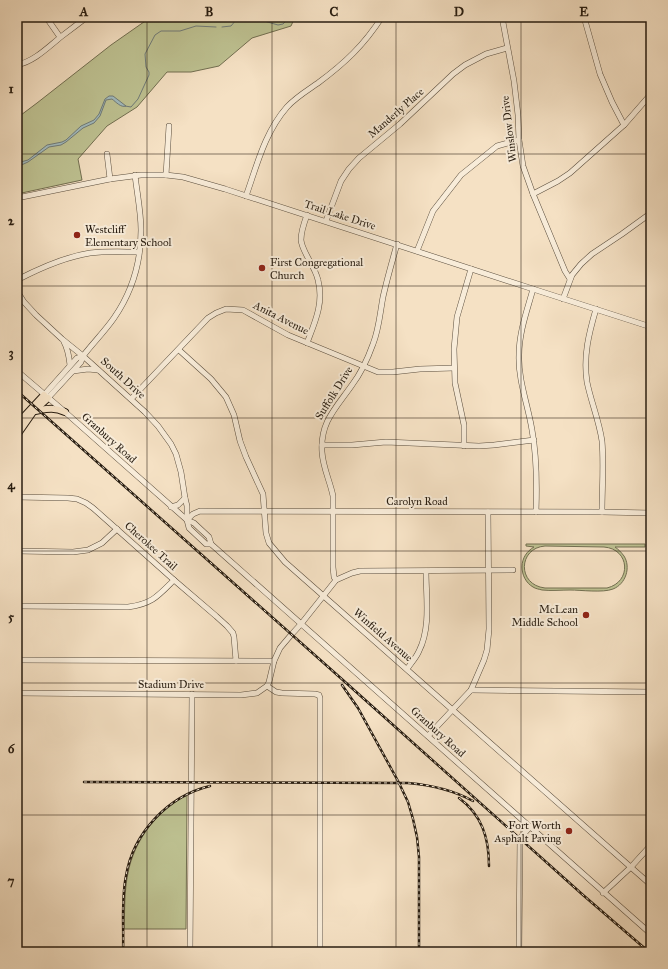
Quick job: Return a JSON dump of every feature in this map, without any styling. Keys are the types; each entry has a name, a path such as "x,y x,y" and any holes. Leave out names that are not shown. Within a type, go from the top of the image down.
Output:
{"main road":[{"path":"17,435 46,396"},
{"path":"17,424 46,396"},
{"path":"33,412 48,408 65,412"}],"street":[{"path":"46,17 60,37"},
{"path":"17,65 40,54 87,17"},
{"path":"246,196 264,144 278,118 298,97 351,56 372,32 382,17"},
{"name":"Winslow Drive","path":"502,17 516,96 519,140 523,166 565,271 570,279"},
{"path":"584,17 600,74 624,125"},
{"name":"Manderly Place","path":"326,221 341,181 359,158 400,124 465,65 486,54 507,48"},
{"path":"533,194 558,182 570,173 624,125 651,94"},
{"path":"166,175 169,126"},
{"path":"417,251 433,211 461,175 497,146 519,140"},
{"path":"107,154 110,179"},
{"name":"Trail Lake Drive","path":"17,198 135,175 149,174 183,177 202,181 651,327"},
{"path":"46,396 81,362 83,356 114,318 126,298 135,275 139,252 141,225 135,175"},
{"path":"563,299 570,279 577,268 592,254 651,214"},
{"path":"307,215 302,232 301,243 317,275 320,304 318,315 307,343"},
{"name":"Suffolk Drive","path":"336,580 334,577 333,567 333,496 323,461 322,446 325,427 330,416 353,384 372,346 377,331 385,288 397,244"},
{"path":"17,280 56,262 81,255 90,253 139,252"},
{"path":"464,446 464,425 455,383 454,349 457,317 471,269"},
{"path":"533,289 523,324 519,356 521,375 534,440 537,477 536,512"},
{"name":"South Drive","path":"17,291 30,308 62,339 132,399 154,421 171,444 176,454 187,506 187,520"},
{"name":"Anita Avenue","path":"132,399 208,318 226,309 242,310 288,335 378,372 454,368"},
{"path":"596,309 587,342 585,363 587,383 599,423 602,442 602,512"},
{"path":"62,339 67,346 70,365"},
{"name":"Winfield Avenue","path":"179,350 211,379 226,397 234,415 240,441 246,457 263,494 266,533 270,543 285,562 651,885"},
{"path":"46,396 70,365 77,358 83,356"},
{"path":"73,370 99,370"},
{"name":"Granbury Road","path":"17,371 171,507 187,520 194,523 209,537 211,544 651,934"},
{"path":"322,446 386,442 464,446 494,445 534,440"},
{"name":"Cherokee Trail","path":"17,497 77,499 93,508 227,626 233,633 236,661"},
{"path":"171,507 178,505 185,498"},
{"name":"Carolyn Road","path":"187,520 193,514 200,511 264,510 651,513"},
{"path":"428,736 471,690 482,668 487,650 489,629 488,512"},
{"path":"17,551 73,552 88,550 102,543 117,529"},
{"path":"320,952 320,700 319,696 315,694 276,692 267,686 274,661 280,648 336,580 352,573 360,571 513,570"},
{"path":"407,669 419,652 427,623 426,571"},
{"path":"17,606 140,606 158,596 174,580"},
{"path":"17,660 274,661"},
{"name":"Stadium Drive","path":"17,693 241,695 257,692 267,686"},
{"path":"471,690 651,692"},
{"path":"190,952 192,694"},
{"path":"519,952 520,838 530,827"},
{"path":"603,893 651,845"}],"green space":[{"path":"151,17 295,17 291,26 252,38 219,66 191,72 167,72 137,107 107,126 78,159 82,180 17,194 17,118 111,45"},
{"path":"526,544 645,544 645,547 615,547 622,553 626,560 626,575 617,587 609,590 598,591 542,590 533,587 526,581 522,570 524,558 534,547 526,546","holes":["545,546 604,547 613,549 619,553 625,566 621,579 615,585 607,588 545,588 536,585 529,580 526,574 524,567 526,559 536,548"]},
{"path":"187,795 186,929 124,929 125,894 128,873 131,861 141,838 148,828 166,809"}],"water":[{"path":"109,96 113,96 126,106 120,105 112,99 106,100 100,116 94,123 83,128 61,145 49,147 28,162 17,167 17,163 28,160 47,145 66,140 81,126 94,120 99,114 105,99"}],"waterway":[{"path":"222,27 231,26 241,17"},
{"path":"246,17 278,25 283,24 288,17"},
{"path":"125,106 131,107 138,99 149,75 146,67 145,54 155,35 161,31 180,31 196,26 216,27"}],"railway":[{"path":"17,391 649,952"},
{"path":"342,685 358,708 398,781 408,802 413,819 419,857 419,952"},
{"path":"84,782 408,783 442,789 473,801"},
{"path":"123,952 124,885 130,860 136,845 155,819 167,808 180,798 210,786"},
{"path":"459,798 473,812 483,828 488,846 489,866"}],"place":[{"name":"Westcliff Elementary School","path":"77,235"},
{"name":"First Congregational Church","path":"262,268"},
{"name":"McLean Middle School","path":"586,615"},
{"name":"Fort Worth Asphalt Paving","path":"569,831"}]}
